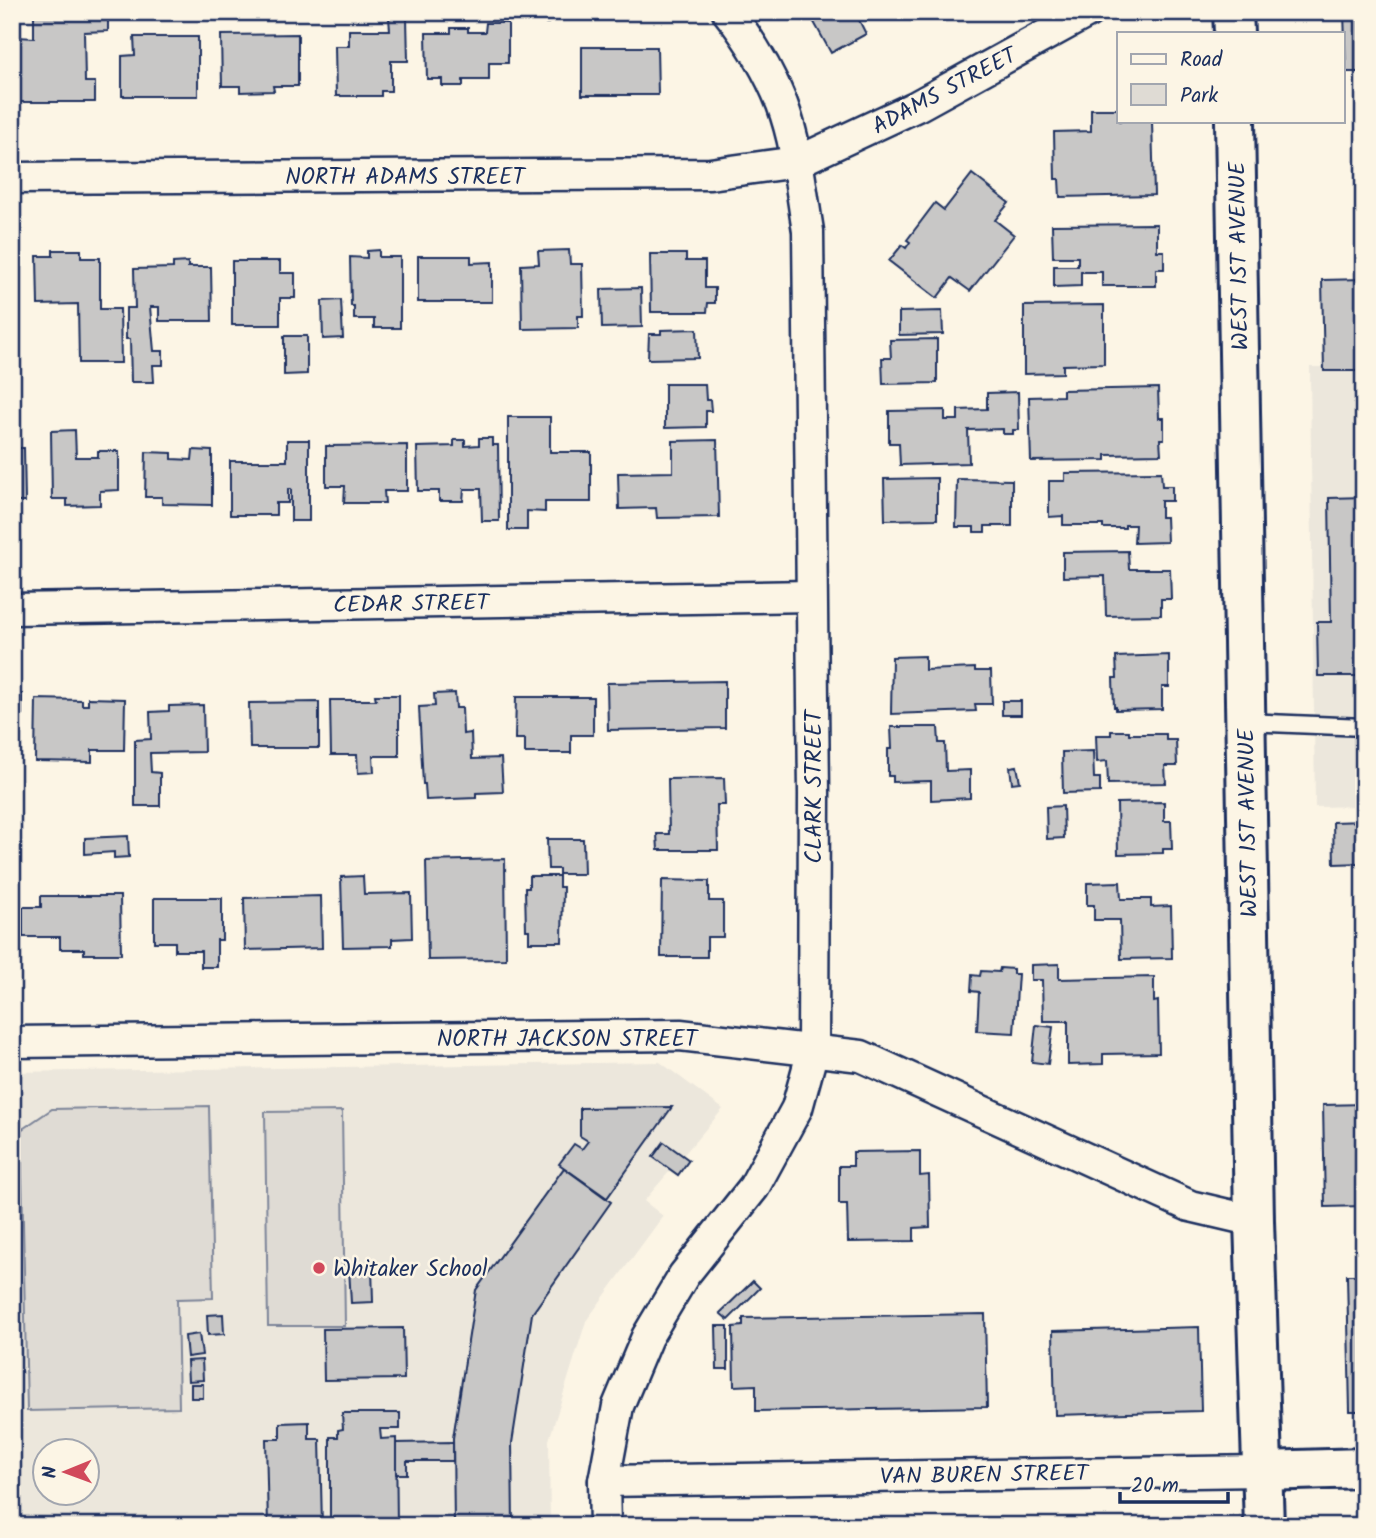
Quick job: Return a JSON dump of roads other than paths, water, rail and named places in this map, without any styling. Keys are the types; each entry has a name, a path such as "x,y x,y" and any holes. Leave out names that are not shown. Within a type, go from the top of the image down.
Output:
{"street":[{"name":"CLARK STREET","path":"605,1526 604,1480 618,1406 647,1337 684,1275 754,1187 797,1108 813,1050 814,794 808,231 797,162 782,105 752,44 728,12"},
{"name":"ADAMS STREET","path":"797,162 917,106 1088,12"},
{"path":"1233,12 1234,32"},
{"name":"WEST 1ST AVENUE","path":"1235,122 1254,1221 1264,1526"},
{"name":"NORTH ADAMS STREET","path":"12,178 710,174 797,162"},
{"name":"CEDAR STREET","path":"12,609 811,596"},
{"name":"NORTH JACKSON STREET","path":"12,1042 680,1035 861,1056 1190,1206 1254,1221"},
{"name":"VAN BUREN STREET","path":"604,1480 1364,1468"}],"lane":[{"path":"1246,722 1364,727"}],"place":[{"name":"Whitaker School","path":"319,1268"}]}
